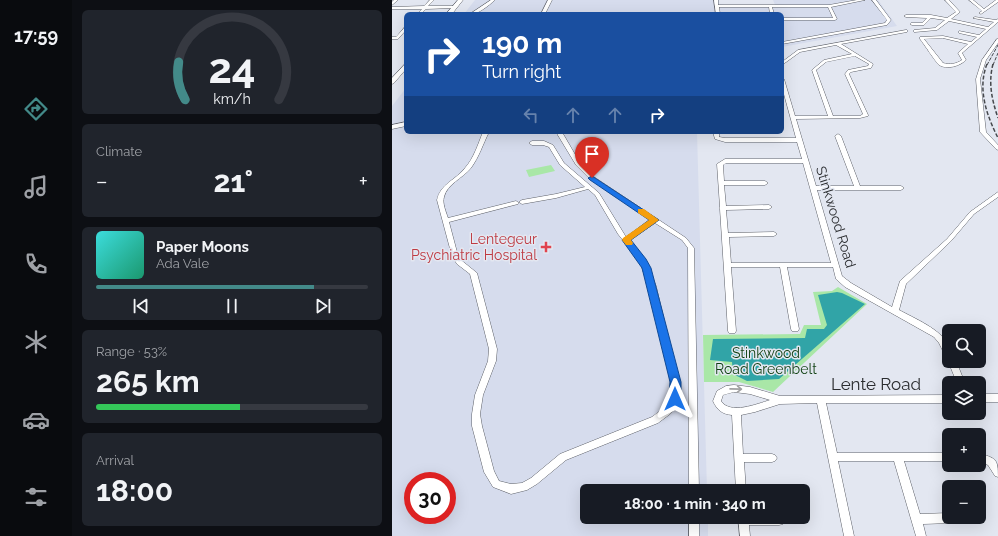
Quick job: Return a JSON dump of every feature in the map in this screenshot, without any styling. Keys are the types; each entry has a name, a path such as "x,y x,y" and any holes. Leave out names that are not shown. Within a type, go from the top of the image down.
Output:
{"main road":[{"path":"450,12 461,0"},
{"path":"392,82 404,67"}],"street":[{"path":"392,4 396,0"},
{"path":"421,12 432,0"},
{"path":"475,12 493,0"},
{"path":"544,12 550,0"},
{"path":"716,0 718,12"},
{"path":"717,6 829,6 863,0"},
{"path":"784,43 886,24 889,20 874,0"},
{"path":"903,12 914,27 934,30 949,20 958,11 947,0"},
{"path":"970,0 982,12 998,0"},
{"path":"770,6 772,12"},
{"path":"784,19 835,19 829,6"},
{"path":"392,8 454,7"},
{"path":"906,16 931,16 987,28"},
{"path":"914,27 923,24 931,16"},
{"path":"975,18 997,21"},
{"path":"971,43 941,37 921,38 940,63 946,65 960,64 964,60 960,54 987,28 997,21"},
{"path":"392,38 396,38 404,30"},
{"path":"784,62 800,51 906,31"},
{"path":"960,32 979,36"},
{"path":"784,39 789,42"},
{"path":"997,146 983,132 978,83 984,60 998,40"},
{"path":"793,118 860,118 866,116 847,74 850,71 869,67 871,64 837,44"},
{"path":"831,118 814,70 825,61 855,55"},
{"path":"784,56 790,58"},
{"name":"Stinkwood Road","path":"784,86 839,277 843,281 937,335 942,341"},
{"path":"392,126 404,124"},
{"path":"485,134 465,172 440,195 455,256 459,262 473,273 494,355 476,406 477,426 492,479 500,486 511,489 529,484 554,464 574,452 655,420 667,411 675,399 676,382 643,261 620,233 597,194 562,164 551,146 544,143 532,142"},
{"path":"560,134 578,164 586,172 602,186 687,242 692,253 694,484"},
{"path":"716,134 717,138 725,140 800,140"},
{"path":"838,136 858,188"},
{"path":"732,331 719,165 725,161 805,161"},
{"path":"721,183 764,183"},
{"path":"446,221 519,203 590,188"},
{"path":"813,188 901,188"},
{"path":"895,311 903,283 949,240 972,213 998,194"},
{"path":"722,208 769,207"},
{"path":"626,240 655,220"},
{"path":"725,235 774,234"},
{"path":"783,265 795,329"},
{"path":"727,266 835,265"},
{"name":"Lente Road","path":"780,400 758,409 736,411 726,410 720,406 717,400 720,393 728,389 740,389 759,393 780,400 942,398"},
{"path":"986,398 998,398"},
{"path":"821,400 849,536"},
{"path":"736,411 741,484"},
{"path":"833,457 942,457"},
{"path":"898,457 921,536"},
{"path":"739,458 772,458"},
{"path":"986,460 992,462 998,473"},
{"path":"916,518 942,518"},
{"path":"694,524 694,536"},
{"path":"744,524 745,536"}],"shaded area":[{"path":"475,0 719,0 719,4 724,5 775,5 773,0 878,0 897,26 784,47 784,12 466,12"},
{"name":"Lentegeur Psychiatric Hospital","path":"404,91 404,134 697,134 707,484 580,484 580,524 708,524 708,536 392,536 392,106"}],"green space":[{"path":"551,165 555,171 529,177 526,170"},
{"name":"Stinkwood Road Greenbelt","path":"838,287 867,304 773,392 739,382 704,382 703,335 800,334 804,325 821,325 813,292 832,291"}],"water":[{"name":"Stinkwood Road Greenbelt","path":"837,292 865,304 779,379 747,381 733,374 732,362 710,360 713,339 805,338 807,329 824,329 827,325 818,295"}],"railway":[{"path":"987,65 998,45"},
{"path":"993,65 998,53"},
{"path":"987,64 984,73 983,93 987,112 998,138"},
{"path":"993,64 991,91 998,118"}],"slow traffic":[{"path":"629,243 626,240 655,220 641,211"}],"place":[{"name":"Lentegeur Psychiatric Hospital","path":"546,247"}],"route":[{"path":"592,178 655,220 626,240 643,261 652,286 676,382 675,399"}]}
